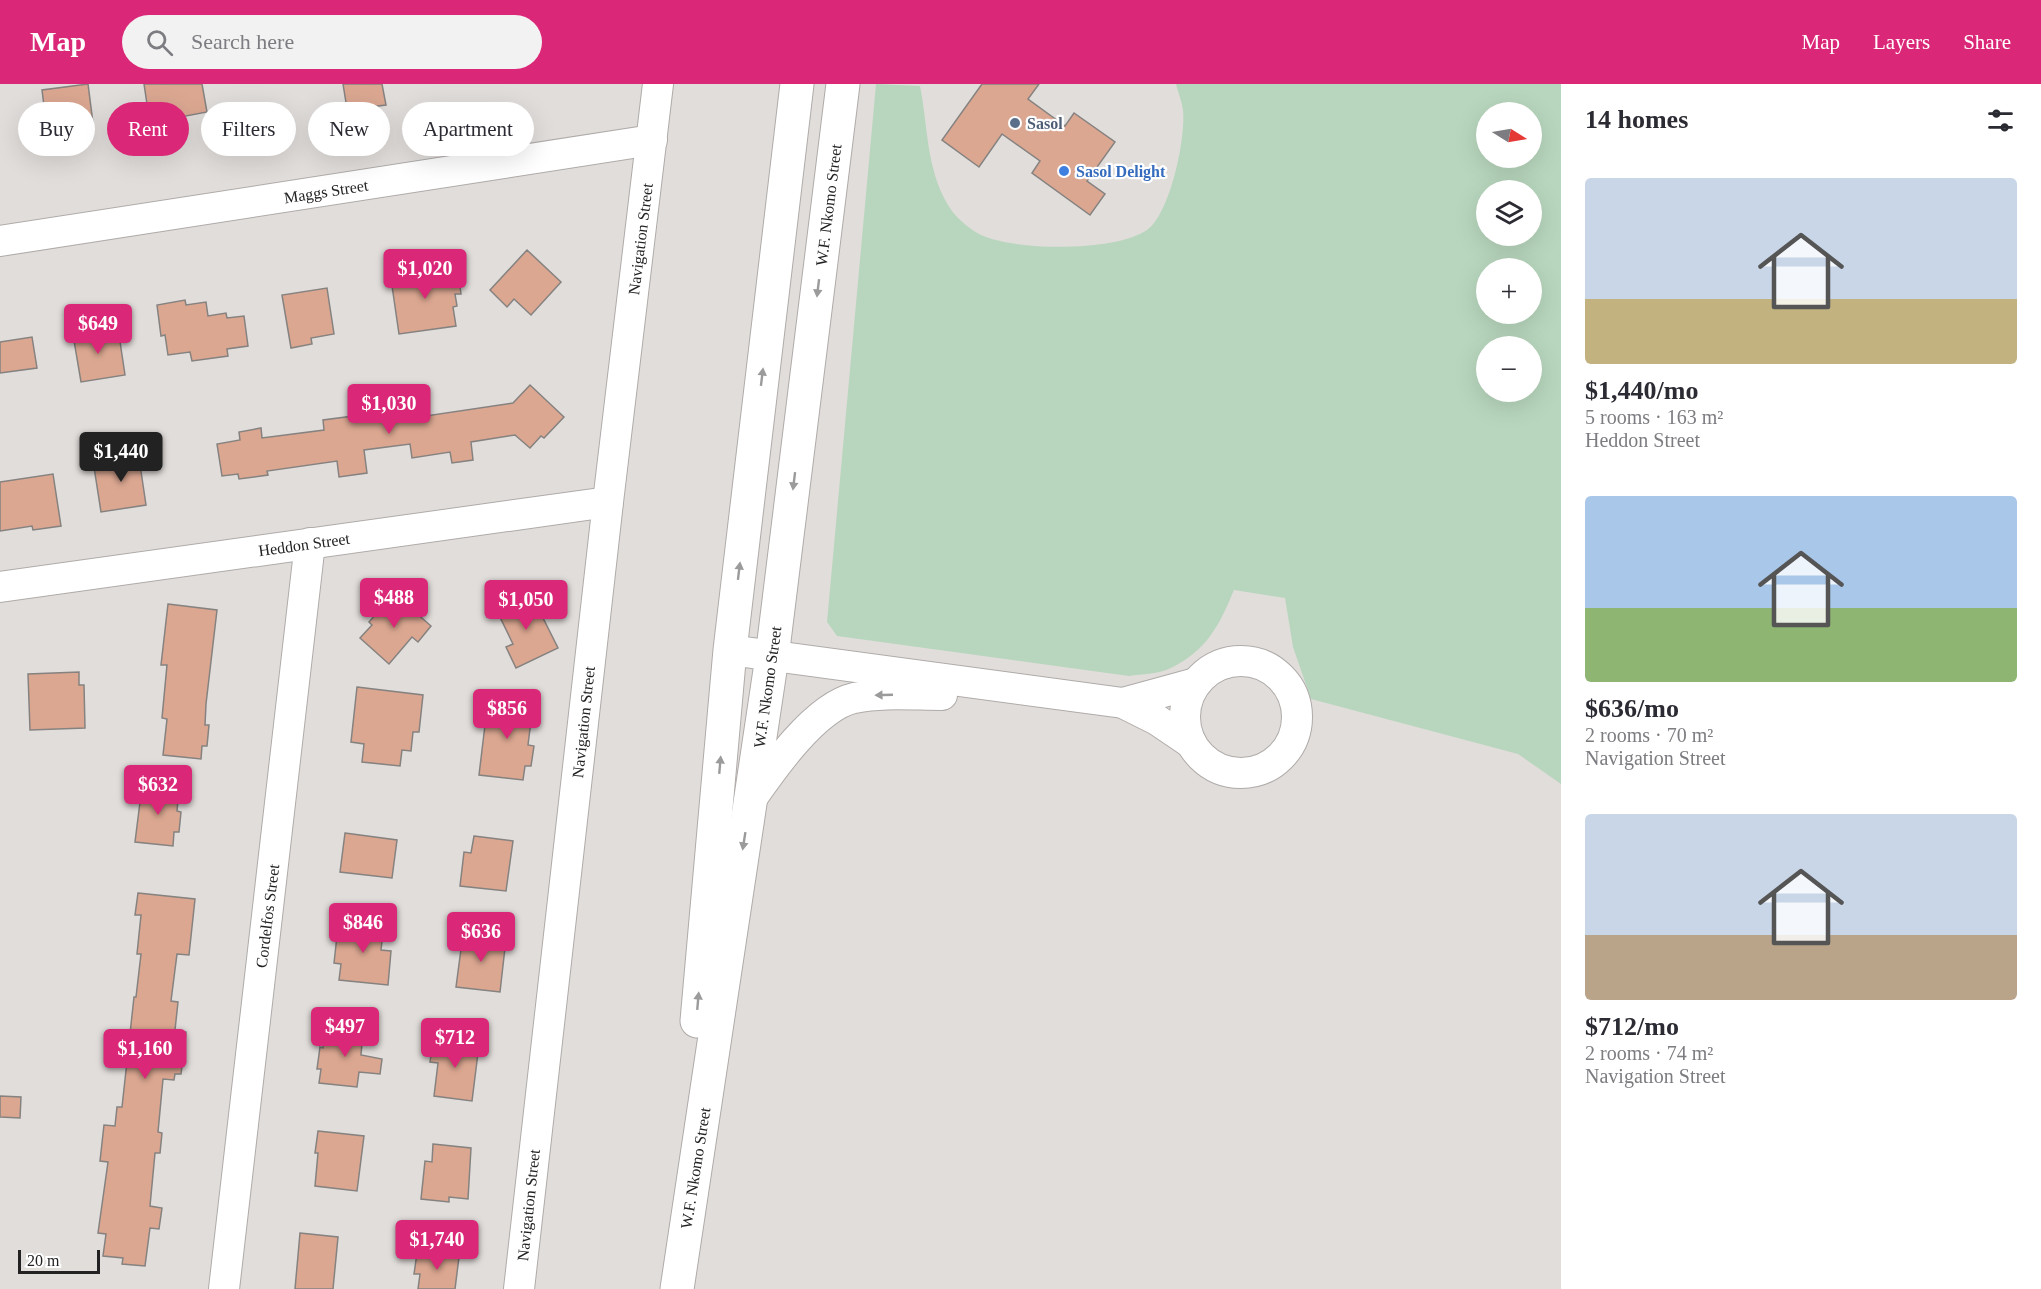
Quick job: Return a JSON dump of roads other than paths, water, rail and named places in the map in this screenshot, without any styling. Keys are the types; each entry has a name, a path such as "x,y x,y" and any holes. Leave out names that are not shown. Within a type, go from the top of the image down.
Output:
{"main road":[{"name":"W.F. Nkomo Street","path":"675,1289 730,650 797,84"},
{"name":"W.F. Nkomo Street","path":"675,1289 772,657 843,84"}],"street":[{"name":"Navigation Street","path":"519,1289 658,84"},
{"name":"Maggs Street","path":"0,241 652,140"},
{"name":"Heddon Street","path":"0,587 608,502"},
{"name":"Cordelfos Street","path":"224,1289 310,543"},
{"path":"730,650 1123,703 1157,720 1191,743"},
{"path":"1239,660 1258,663 1275,672 1288,687 1296,705 1296,724 1291,741 1281,756 1267,766 1250,772 1233,773 1216,767 1201,757 1191,743 1185,726 1185,708 1196,683 1203,675 1220,664 1239,660"},
{"path":"1123,703 1196,683"},
{"path":"750,801 793,742 830,712 851,699 879,695 1068,695"}],"place":[{"name":"Sasol","path":"1015,123"},
{"name":"Sasol Delight","path":"1064,171"}]}
